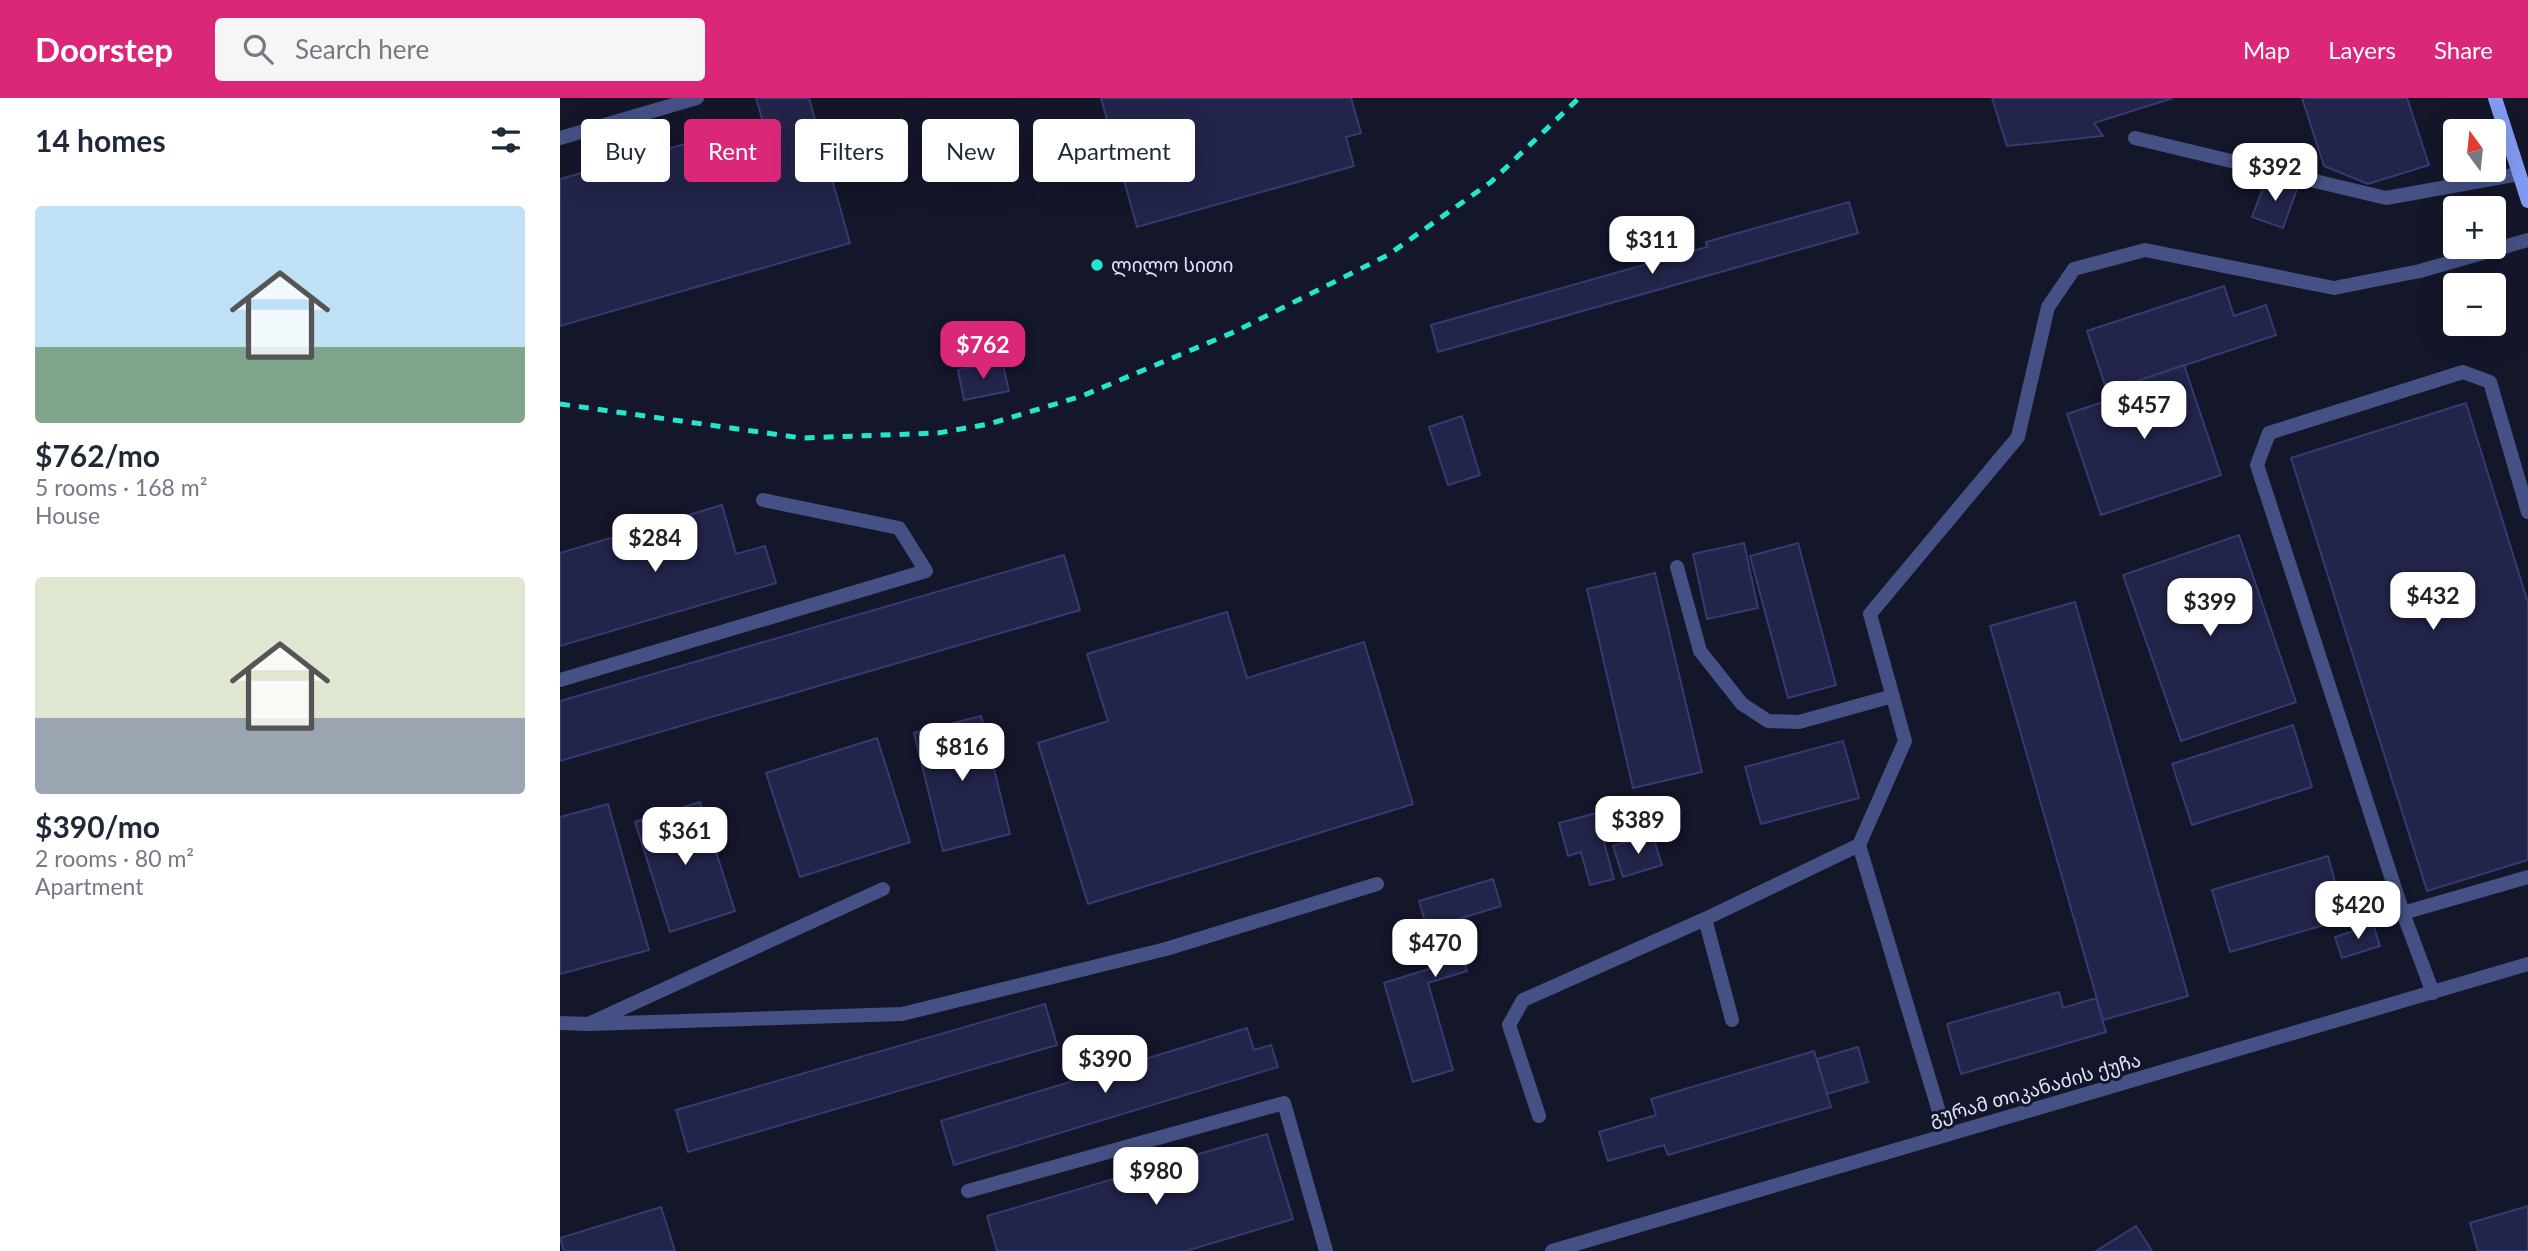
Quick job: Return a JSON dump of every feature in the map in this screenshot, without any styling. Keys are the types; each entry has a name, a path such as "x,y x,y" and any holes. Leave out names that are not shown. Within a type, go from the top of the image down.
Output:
{"street":[{"path":"560,138 697,98"},
{"path":"2495,98 2528,201"},
{"path":"2135,138 2386,198 2519,174"},
{"path":"1539,1116 1509,1025 1523,1000 1705,919 1859,845 1905,741 1870,614 2018,437 2048,307 2074,269 2145,250 2334,288 2420,271 2528,240"},
{"path":"2433,993 2403,913 2257,466 2269,433 2463,372 2490,382 2528,512"},
{"path":"560,680 926,571 899,528 763,500"},
{"path":"1677,567 1700,651 1742,704 1768,721 1799,722 1893,696"},
{"path":"1859,845 1946,1135"},
{"path":"2403,913 2528,877"},
{"path":"560,1023 902,1014 1167,949 1377,884"},
{"path":"588,1024 883,888"},
{"path":"1705,919 1732,1020"},
{"name":"გურამ თიკანაძის ქუჩა","path":"1552,1251 2528,964"},
{"path":"968,1191 1284,1103 1326,1251"}],"building":[{"path":"756,98 809,98 815,119 795,119 795,182 833,182 850,243 560,326 560,179 581,173 581,182 670,182 670,148 684,144 684,182 781,182 781,119 762,119"},
{"path":"1101,98 1351,98 1361,133 1346,137 1354,166 1137,227 1124,182 1195,182 1195,119 1107,119"},
{"path":"1992,98 2173,98 2094,123 2103,136 2007,146"},
{"path":"2302,98 2407,98 2429,165 2368,184 2324,166"},
{"path":"2267,178 2297,189 2283,228 2252,217"},
{"path":"1849,202 1858,233 1438,352 1431,325 1707,247 1706,242"},
{"path":"2224,286 2234,316 2266,305 2276,335 2107,391 2087,331"},
{"path":"1002,361 1009,391 964,400 958,370"},
{"path":"2184,365 2221,475 2101,515 2067,414 2109,400 2107,391"},
{"path":"2466,403 2528,603 2528,860 2427,891 2291,458"},
{"path":"1462,416 1480,475 1448,485 1429,427"},
{"path":"722,505 736,554 765,546 776,583 560,646 560,553"},
{"path":"2239,535 2296,702 2181,741 2123,575"},
{"path":"1744,543 1758,608 1707,619 1693,554"},
{"path":"1798,543 1836,685 1788,698 1750,556"},
{"path":"1064,555 1080,610 560,761 560,701"},
{"path":"1655,573 1702,772 1633,788 1587,589"},
{"path":"2075,602 2188,996 2103,1020 1990,626"},
{"path":"1227,612 1247,678 1364,642 1413,804 1088,904 1038,743 1108,721 1087,654"},
{"path":"981,716 1010,834 943,851 914,733"},
{"path":"2293,725 2312,787 2192,825 2172,764"},
{"path":"877,738 910,842 800,877 766,773"},
{"path":"1843,741 1859,798 1761,824 1745,767"},
{"path":"700,802 735,911 670,932 635,822"},
{"path":"608,804 649,950 560,974 560,817"},
{"path":"1596,813 1614,879 1590,885 1581,852 1568,856 1559,823"},
{"path":"1652,834 1662,865 1623,877 1613,846"},
{"path":"2328,856 2345,919 2230,952 2212,890"},
{"path":"1493,879 1501,906 1452,921 1467,971 1428,983 1453,1070 1413,1082 1384,983 1438,966 1419,901"},
{"path":"2373,924 2380,946 2342,958 2335,937"},
{"path":"2059,992 2063,1008 2096,998 2106,1032 1961,1074 1947,1024"},
{"path":"1045,1004 1057,1045 688,1152 676,1110"},
{"path":"1247,1028 1254,1050 1271,1045 1278,1067 954,1165 941,1121"},
{"path":"1858,1047 1868,1082 1827,1094 1817,1059"},
{"path":"1814,1051 1831,1107 1668,1155 1664,1145 1608,1161 1599,1132 1656,1115 1651,1099"},
{"path":"1267,1134 1293,1219 1186,1251 997,1251 987,1216"},
{"path":"2528,1206 2528,1251 2478,1251 2470,1223"},
{"path":"661,1207 675,1251 564,1251 560,1238"},
{"path":"2136,1226 2152,1251 2096,1251"}],"railway":[{"path":"560,404 802,438 938,433 989,424 1082,396 1234,332 1388,255 1491,182 1579,98"}],"place":[{"name":"ლილო სითი","path":"1097,265"}]}
